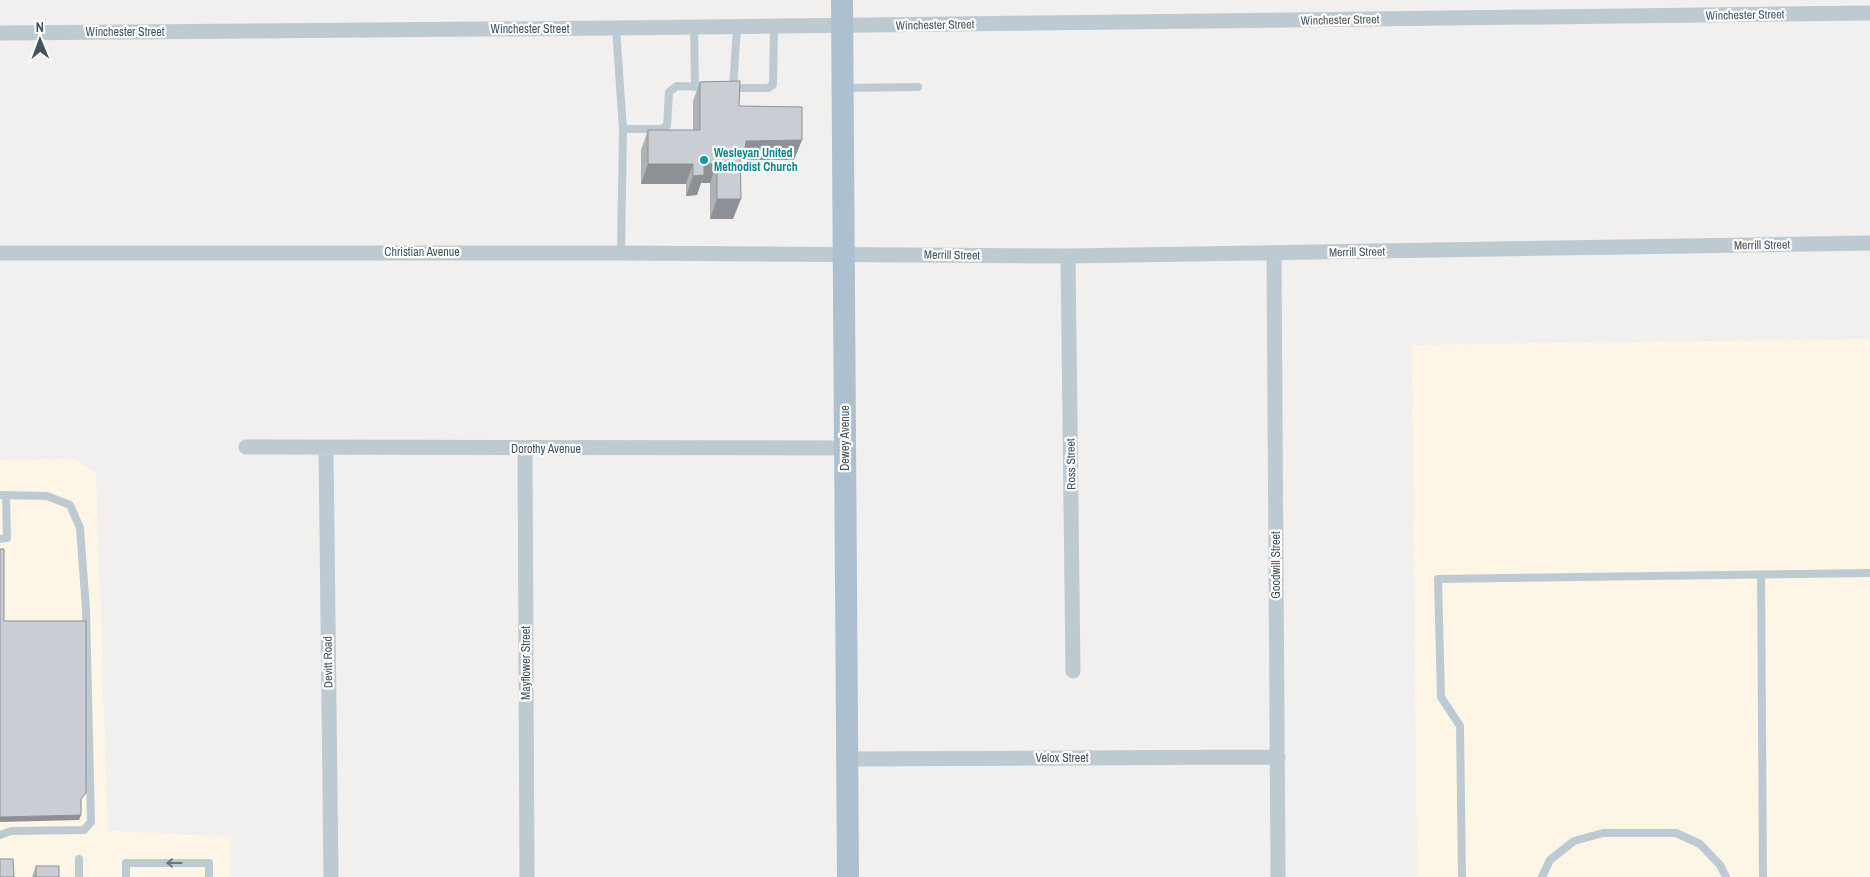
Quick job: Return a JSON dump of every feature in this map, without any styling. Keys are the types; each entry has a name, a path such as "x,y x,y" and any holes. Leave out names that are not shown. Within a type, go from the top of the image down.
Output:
{"main road":[{"name":"Dewey Avenue","path":"842,0 848,877"}],"street":[{"name":"Winchester Street","path":"0,33 694,28 1870,13"},
{"name":"Merrill Street","path":"843,254 1068,256 1274,254 1870,243"},
{"name":"Christian Avenue","path":"0,252 843,254"},
{"name":"Goodwill Street","path":"1274,254 1278,877"},
{"name":"Ross Street","path":"1068,256 1073,671"},
{"name":"Dorothy Avenue","path":"246,447 525,449 846,448"},
{"name":"Devitt Road","path":"326,447 331,877"},
{"name":"Mayflower Street","path":"525,449 527,877"},
{"name":"Velox Street","path":"847,759 1278,757"}],"lane":[{"path":"734,88 737,27"},
{"path":"724,88 768,88 773,84 774,27"},
{"path":"616,28 623,129 621,252"},
{"path":"694,28 695,87"},
{"path":"623,129 660,129 667,126 668,92 677,86 714,87"},
{"path":"843,88 918,87"},
{"path":"0,539 7,538 3,495 47,496 70,505 80,528 89,664 90,822 84,830 11,831 0,835"},
{"path":"1462,877 1460,726 1441,697 1438,579 1870,573"},
{"path":"1761,574 1763,877"},
{"path":"1542,877 1550,860 1574,841 1603,833 1676,833 1700,844 1720,865 1726,877"},
{"path":"78,877 79,859"},
{"path":"126,877 126,863 209,863 209,877"}],"shaded area":[{"path":"1870,339 1870,877 1417,877 1412,345"},
{"path":"75,459 96,474 108,831 231,837 231,877 0,877 0,460"}],"building":[{"path":"740,81 739,106 802,107 802,140 746,141 745,149 740,149 741,199 717,199 717,164 704,164 704,175 693,176 693,164 648,164 648,130 700,130 700,82"},
{"path":"0,549 4,549 4,621 86,621 86,793 81,799 81,815 0,817"},
{"path":"0,859 13,859 14,877 0,877"},
{"path":"36,866 59,866 59,877 36,877"}],"place":[{"name":"Wesleyan United Methodist Church","path":"704,160"}]}
